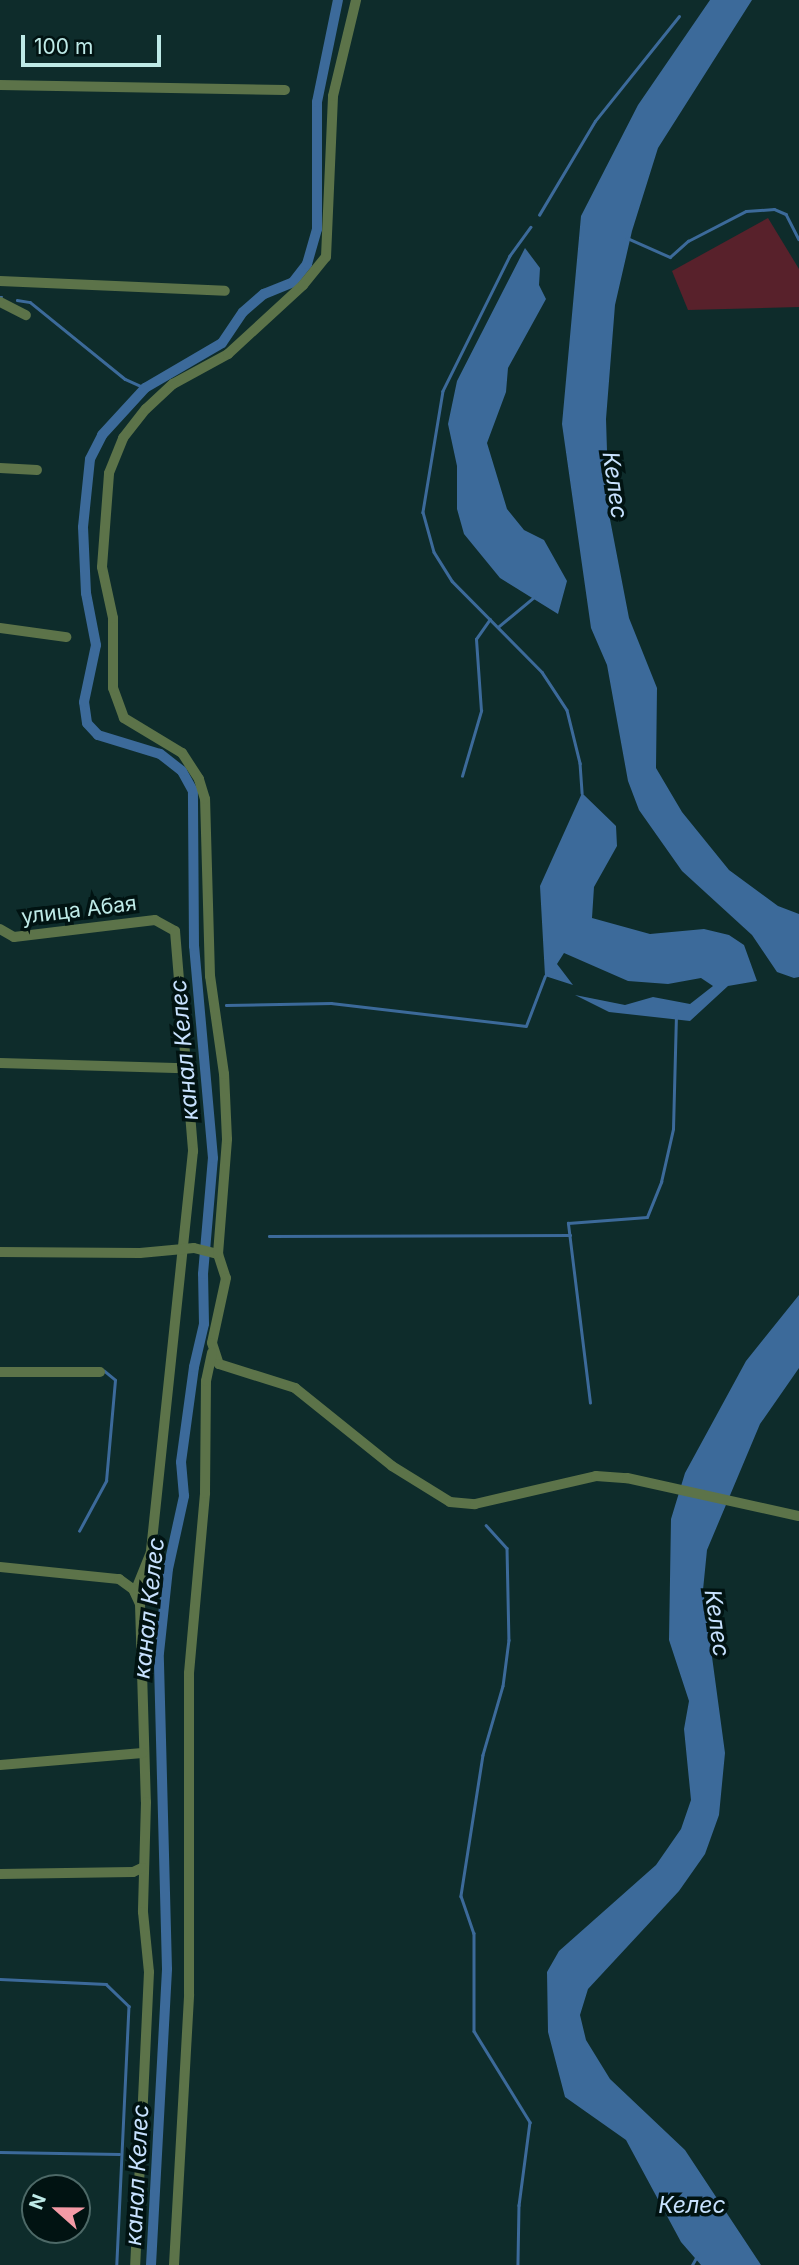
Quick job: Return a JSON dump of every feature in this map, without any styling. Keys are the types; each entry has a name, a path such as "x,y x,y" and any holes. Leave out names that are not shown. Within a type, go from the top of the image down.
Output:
{"street":[{"path":"174,2265 184,2141 189,1994 189,1673 205,1493 206,1381 226,1278 214,1251 227,1139 224,1074 210,976 205,799 199,779 182,753 124,718 113,688 113,618 102,567 109,472 123,438 146,409 173,384 228,354 303,285 326,257 333,96 356,0"},
{"path":"0,85 285,90"},
{"path":"26,315 4,303 5,282 139,284 225,291"},
{"path":"0,468 37,470"},
{"path":"0,628 66,636"},
{"name":"улица Абая","path":"0,929 14,937 164,922 175,931 184,1068"},
{"path":"0,1063 184,1068 193,1120 188,1249 151,1552 135,1592"},
{"path":"0,1252 188,1249 214,1251"},
{"path":"212,1353 223,1366 295,1388 392,1466 457,1504 475,1504 577,1478 627,1478 799,1516"},
{"path":"0,1371 100,1372"},
{"path":"0,1567 119,1579 135,1592 140,1604 146,1855 142,1868 148,2026 135,2265"},
{"path":"0,1765 142,1753"},
{"path":"0,1874 142,1868"}],"shaded area":[{"path":"768,218 799,269 799,307 688,310 672,271"}],"water":[{"name":"Келес","path":"710,0 752,0 658,148 632,231 615,305 606,419 609,514 629,618 657,688 656,768 682,812 729,870 778,906 799,914 799,977 794,978 777,972 752,935 682,871 639,810 628,781 607,665 591,628 562,424 581,216 638,105"},
{"path":"525,248 540,268 539,285 546,299 508,368 506,392 487,443 507,509 524,530 544,540 567,581 558,614 500,578 464,534 457,509 457,466 448,424 457,381"},
{"path":"582,793 616,826 617,846 594,887 592,918 650,934 704,929 729,935 744,945 757,981 728,986 690,1021 609,1012 575,995 625,1005 653,997 690,1004 713,986 701,978 668,984 628,981 564,953 557,964 573,985 545,976 540,886"},
{"name":"Келес","path":"799,1295 799,1368 760,1424 707,1550 703,1590 725,1753 719,1815 705,1854 679,1891 588,1989 580,2015 586,2040 610,2079 685,2150 761,2265 701,2265 681,2242 626,2140 565,2097 548,2032 547,1972 559,1951 656,1865 681,1829 691,1800 684,1729 689,1701 669,1640 671,1519 685,1473 746,1361"}],"waterway":[{"name":"канал Келес","path":"151,2265 167,1969 159,1653 168,1569 184,1496 181,1462 194,1367 204,1324 203,1274 213,1158 194,946 193,791 182,771 160,754 98,735 87,723 84,702 96,645 86,593 83,527 90,459 102,435 145,388 222,343 243,312 264,294 293,282 307,264 317,229 317,102 338,0"},
{"path":"539,215 595,121 679,16"},
{"path":"627,238 670,257 688,241 746,211 774,209 786,214 799,239"},
{"path":"531,227 510,256 443,391 423,512 434,552 452,581 542,672 567,710 580,763 582,793"},
{"path":"17,300 30,302 125,379 145,388"},
{"path":"498,627 534,597"},
{"path":"462,776 481,711 476,639 490,619"},
{"path":"226,1005 331,1003 526,1026 545,976"},
{"path":"590,1403 568,1223 647,1217 661,1182 673,1129 676,1017"},
{"path":"269,1236 570,1235"},
{"path":"79,1531 106,1481 115,1380 104,1371"},
{"path":"486,1525 507,1548 509,1640 503,1686 483,1755 461,1896 474,1933 474,2031 530,2122 519,2205 518,2265"},
{"path":"0,1979 106,1984 129,2006 117,2265"},
{"path":"0,2152 119,2154"},
{"path":"692,2265 697,2256"}]}
